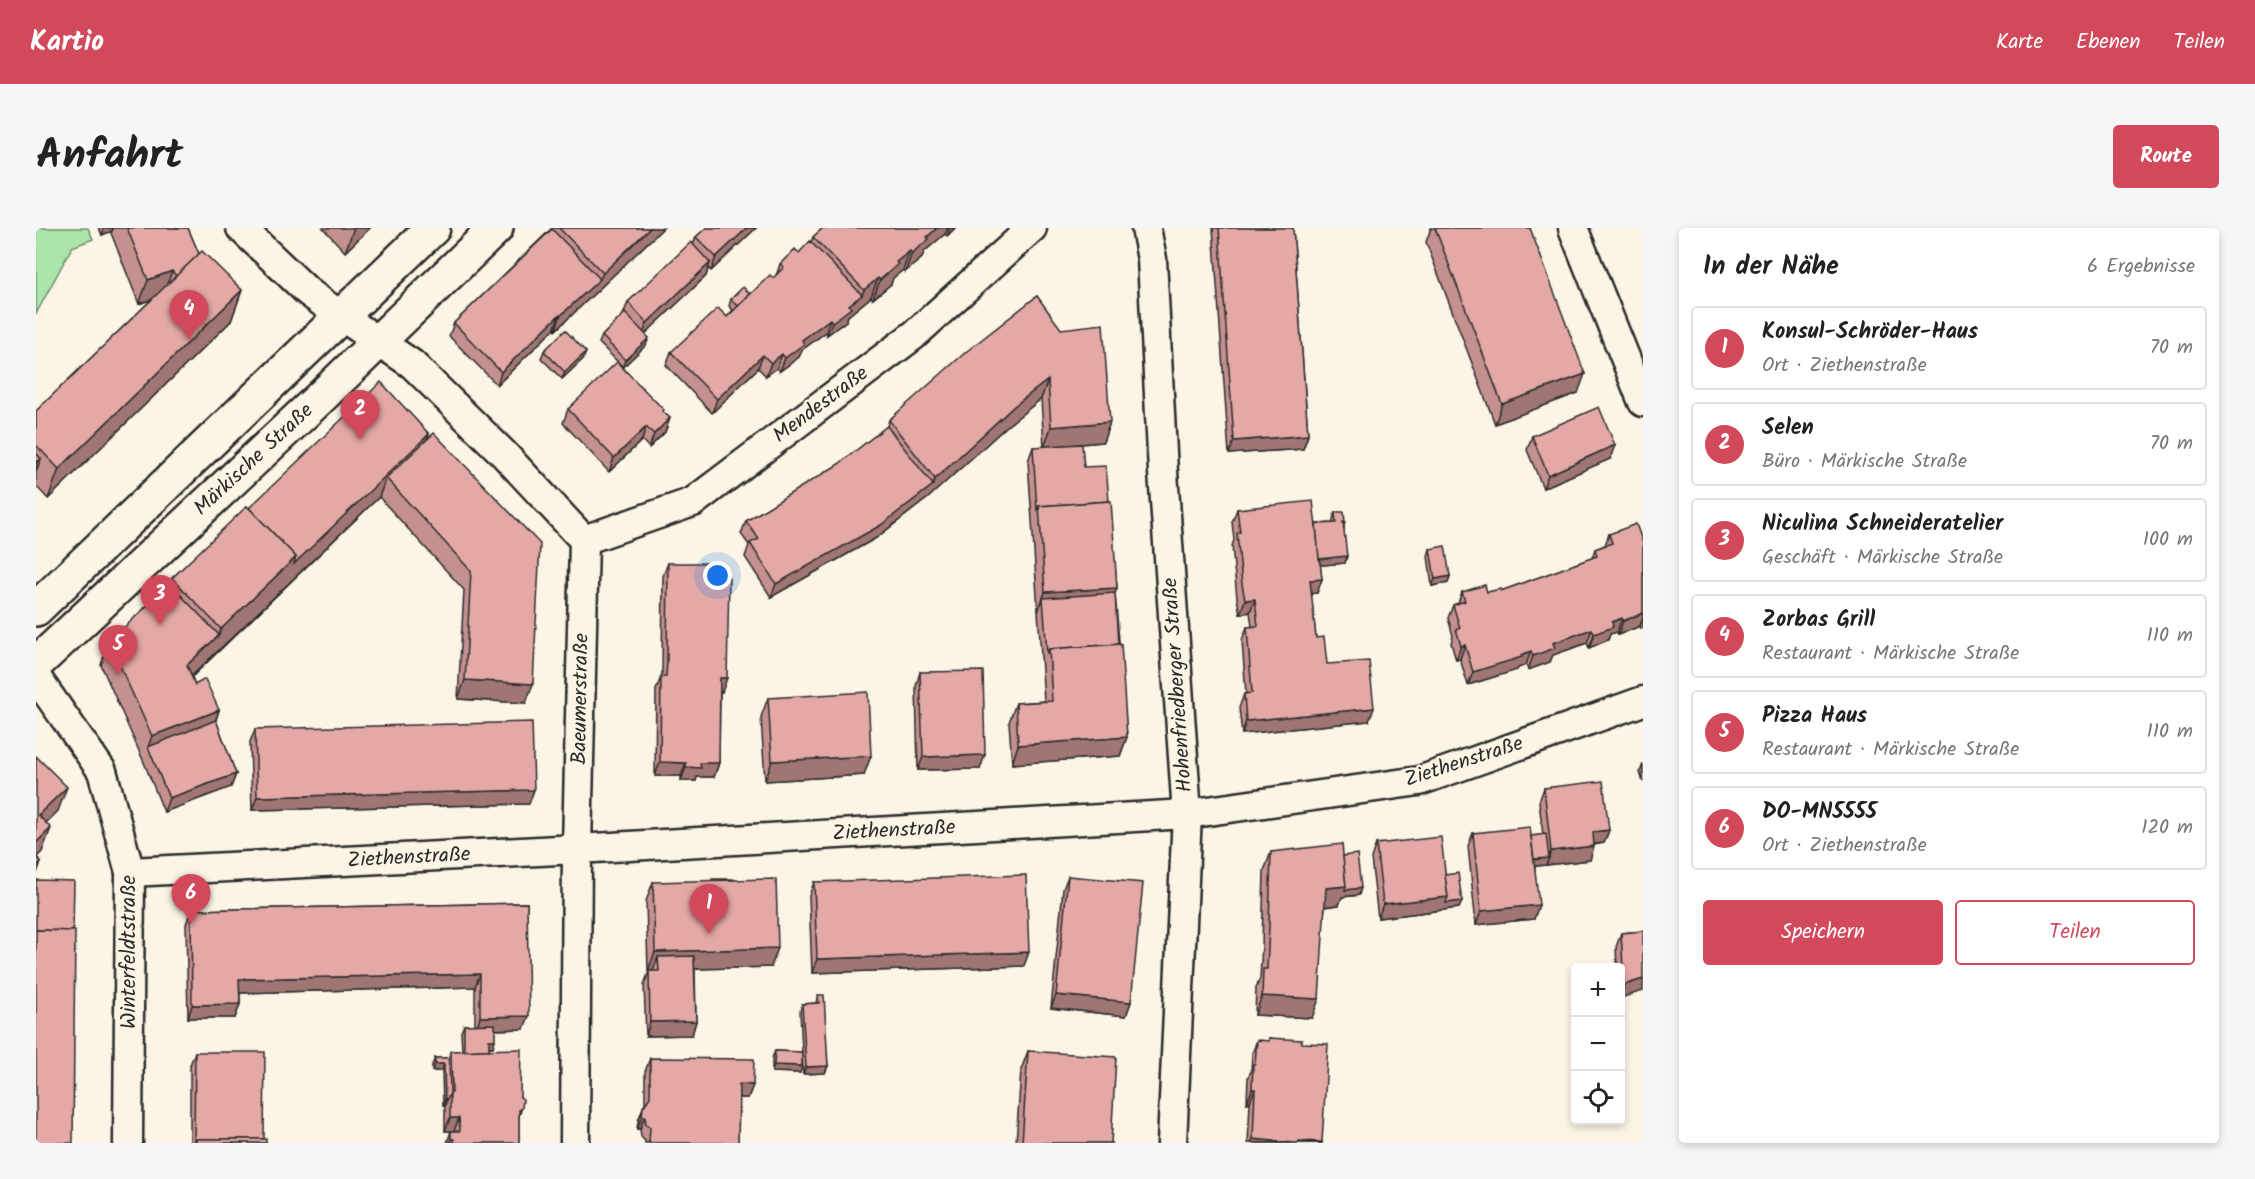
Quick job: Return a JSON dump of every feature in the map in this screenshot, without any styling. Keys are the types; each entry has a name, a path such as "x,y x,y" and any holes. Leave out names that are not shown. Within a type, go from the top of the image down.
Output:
{"main road":[{"name":"Märkische Straße","path":"36,609 433,228"},
{"name":"Märkische Straße","path":"36,664 379,342 496,228"}],"street":[{"path":"241,228 308,292 412,364 503,453 584,540"},
{"name":"Mendestraße","path":"584,540 693,502 914,335 1032,228"},
{"name":"Hohenfriedberger Straße","path":"1146,228 1152,259 1163,472 1187,814 1172,1143"},
{"path":"1573,228 1643,402"},
{"name":"Baeumerstraße","path":"575,1143 577,849 584,540"},
{"name":"Winterfeldtstraße","path":"36,677 102,771 130,872 128,1143"},
{"name":"Ziethenstraße","path":"130,872 1187,814 1419,781 1643,701"}],"green space":[{"path":"36,228 88,228 93,239 72,247 36,314"}],"building":[{"path":"127,228 188,228 199,254 176,276 172,271 148,280"},
{"path":"559,228 650,228 603,273"},
{"path":"706,228 747,228 716,257 696,237"},
{"path":"823,228 937,228 927,237 929,239 912,253 910,251 896,262 898,264 880,280 878,278 864,290 813,237"},
{"path":"1219,228 1293,228 1308,435 1234,441"},
{"path":"1435,228 1530,228 1585,374 1502,404"},
{"path":"552,229 600,279 559,315 501,372 454,323"},
{"path":"810,241 862,295 849,305 851,308 842,315 832,322 830,319 802,340 804,344 785,358 782,354 771,363 763,355 717,399 671,352 718,308 727,317 770,275 773,278 784,267 780,264 795,249 799,253"},
{"path":"691,242 710,263 647,323 628,302"},
{"path":"202,251 242,290 59,469 36,445 36,411"},
{"path":"743,287 750,294 738,306 731,299"},
{"path":"1037,296 1061,329 1103,324 1110,422 1051,427 1048,380 1014,406 935,479 889,420 967,351"},
{"path":"625,313 649,338 625,360 602,336"},
{"path":"565,330 586,352 565,372 544,351"},
{"path":"617,362 670,418 654,434 646,427 614,458 568,409"},
{"path":"381,382 429,434 294,564 296,557 249,508"},
{"path":"1599,407 1615,445 1548,475 1532,436"},
{"path":"887,426 933,485 881,525 776,584 750,543 759,539 746,521 839,464"},
{"path":"434,433 540,544 533,684 465,680 471,571 386,478"},
{"path":"1082,444 1084,467 1106,466 1109,501 1039,506 1037,511 1033,447"},
{"path":"36,453 41,459 36,463"},
{"path":"1111,501 1117,588 1045,592 1039,506"},
{"path":"1313,501 1322,579 1310,580 1316,638 1324,637 1327,664 1369,661 1374,708 1246,721 1244,694 1252,693 1247,627 1258,626 1255,599 1245,600 1242,584 1237,509"},
{"path":"247,506 296,557 221,629 172,578"},
{"path":"1335,512 1344,512 1347,556 1319,559 1316,524 1336,523"},
{"path":"1636,524 1643,543 1643,613 1623,621 1622,618 1612,622 1613,627 1594,634 1592,629 1553,643 1555,648 1533,656 1531,651 1521,655 1522,657 1473,672 1465,645 1461,646 1456,629 1460,628 1453,605 1465,601 1462,592 1485,585 1487,592 1501,589 1501,591 1597,556 1595,549 1612,543 1609,534"},
{"path":"1445,546 1450,576 1435,579 1430,549"},
{"path":"668,563 716,563 715,578 729,578 727,678 720,678 719,763 700,763 701,768 686,767 686,763 660,762 661,677 666,677 667,660"},
{"path":"170,584 219,635 187,665 195,685 205,679 219,710 152,736 109,642"},
{"path":"1115,593 1118,644 1049,649 1047,654 1043,598"},
{"path":"1121,644 1127,737 1018,745 1016,703 1052,701 1049,649"},
{"path":"983,671 985,755 923,757 920,672"},
{"path":"868,692 871,756 772,761 768,698"},
{"path":"216,720 236,774 169,798 148,747"},
{"path":"532,722 534,790 257,797 255,729"},
{"path":"36,756 67,787 38,815 51,828 36,843"},
{"path":"1603,781 1609,830 1593,832 1594,846 1551,851 1544,788"},
{"path":"1530,827 1539,905 1481,911 1473,833"},
{"path":"1546,834 1549,858 1534,859 1531,836"},
{"path":"1441,837 1448,897 1383,904 1376,844"},
{"path":"1342,844 1346,886 1326,888 1319,999 1262,996 1263,969 1267,969 1271,852"},
{"path":"1357,854 1361,888 1345,890 1343,856"},
{"path":"36,856 41,862 36,866"},
{"path":"1458,873 1462,901 1446,903 1448,897 1445,875"},
{"path":"1026,875 1029,952 817,959 814,882"},
{"path":"1068,876 1143,883 1131,1002 1056,995"},
{"path":"712,879 733,879 734,880 712,881"},
{"path":"776,879 778,948 655,952 653,882"},
{"path":"36,880 74,881 73,931 36,930"},
{"path":"527,903 529,1016 480,1017 480,974 239,979 240,1004 192,1005 191,910"},
{"path":"36,930 75,931 73,1143 36,1143"},
{"path":"1643,931 1643,979 1625,985 1625,963 1623,963 1621,933"},
{"path":"694,956 696,1021 650,1022 649,971 659,971 658,957"},
{"path":"818,995 824,995 828,1066 806,1067 802,1004 819,1003"},
{"path":"495,1024 495,1040 489,1040 489,1050 464,1051 464,1025"},
{"path":"1269,1038 1328,1044 1322,1142 1293,1143 1253,1139 1255,1089 1252,1089 1253,1064 1255,1064 1257,1040 1269,1041"},
{"path":"521,1049 520,1097 523,1099 522,1108 519,1110 519,1143 454,1143 454,1139 451,1139 451,1131 460,1131 459,1118 450,1118 451,1051"},
{"path":"775,1051 802,1052 802,1066 774,1065"},
{"path":"1028,1051 1116,1057 1111,1143 1022,1143"},
{"path":"195,1052 265,1052 264,1139 196,1139 194,1143"},
{"path":"435,1058 449,1058 450,1093 447,1099 445,1099 444,1064 435,1064"},
{"path":"650,1058 754,1059 753,1085 739,1084 738,1143 649,1143 650,1127 646,1124 645,1116 642,1116 643,1107 650,1097"},
{"path":"196,1139 266,1139 266,1143 196,1143"}],"place":[{"name":"Zorbas Grill","path":"189,340"},
{"name":"Selen","path":"360,440"},
{"name":"Niculina Schneideratelier","path":"160,625"},
{"name":"Pizza Haus","path":"118,675"},
{"name":"DO-MN5555","path":"191,924"},
{"name":"Konsul-Schröder-Haus","path":"709,934"}]}
